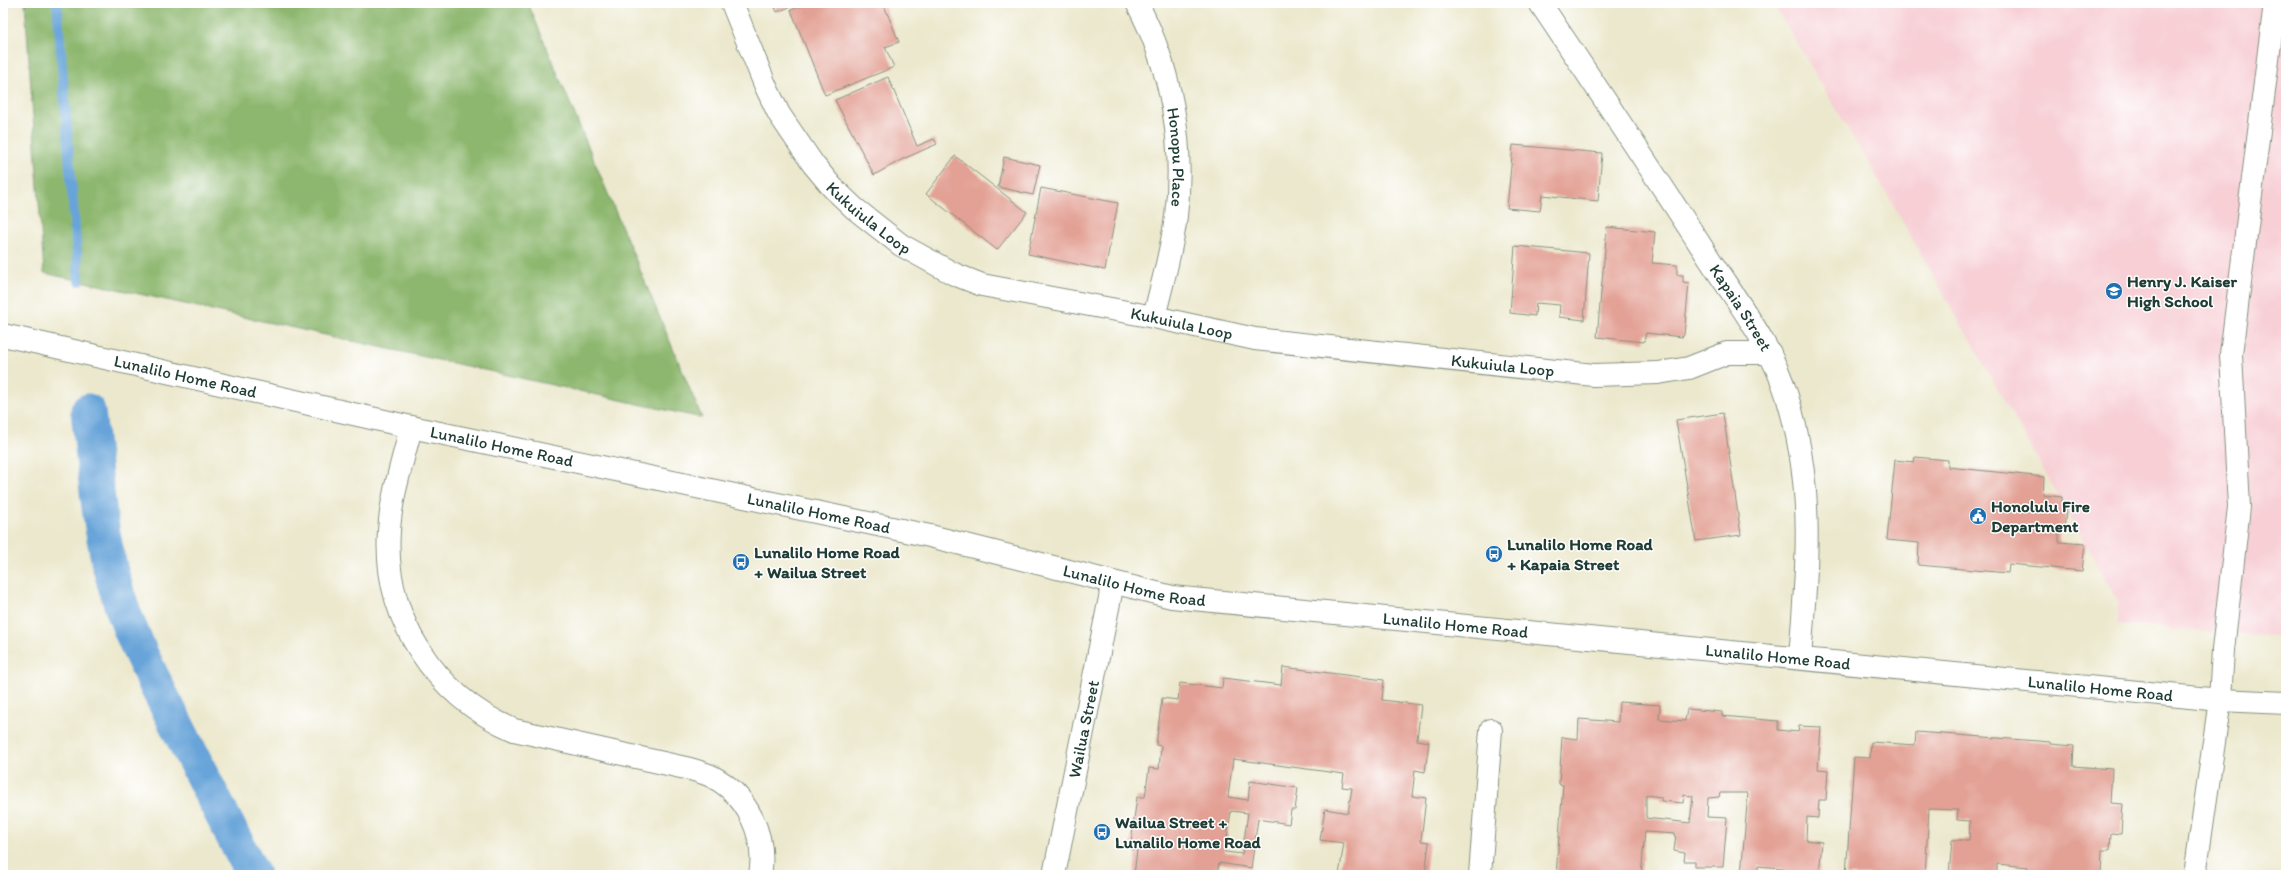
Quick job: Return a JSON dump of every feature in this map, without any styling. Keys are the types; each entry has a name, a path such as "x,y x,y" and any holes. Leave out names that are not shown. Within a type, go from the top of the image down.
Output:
{"main road":[{"name":"Kukuiula Loop","path":"732,3 766,87 795,140 832,187 877,227 928,260 982,285 1154,317 1255,339 1594,375 1658,373 1689,368 1727,353 1770,353"},
{"name":"Honopu Place","path":"1136,3 1156,46 1165,73 1172,101 1179,159 1176,217 1154,317"},
{"name":"Kapaia Street","path":"1540,3 1634,142 1770,353 1787,395 1797,434 1804,475 1808,515 1808,556 1800,658"},
{"path":"2195,875 2220,700 2223,650 2239,507 2231,354 2275,3"},
{"name":"Lunalilo Home Road","path":"3,335 411,427 930,536 1172,597 2220,700 2286,703"},
{"path":"411,427 394,497 388,531 389,564 395,597 407,629 433,672 470,706 499,724 514,730 690,769 711,776 729,788 740,798 755,824 761,846 760,875"},
{"name":"Wailua Street","path":"1054,875 1113,583"},
{"path":"1480,875 1491,730"}],"shaded area":[{"name":"Henry J. Kaiser High School","path":"1773,3 2286,3 2286,638 2117,624 2118,601 1891,201"}],"green space":[{"path":"25,3 528,3 702,418 44,273"}],"building":[{"path":"773,3 800,3 777,12"},
{"path":"809,3 883,3 899,42 885,47 894,67 825,95 791,10"},
{"path":"888,77 917,146 934,139 937,144 903,159 874,175 835,100"},
{"path":"1513,145 1602,153 1598,201 1542,195 1540,211 1507,208"},
{"path":"955,156 1027,212 997,250 926,194"},
{"path":"1004,157 1040,165 1033,195 998,187"},
{"path":"1041,188 1118,203 1105,270 1028,254"},
{"path":"1607,227 1655,232 1652,263 1677,265 1677,275 1683,275 1683,282 1689,283 1684,335 1682,337 1646,333 1644,342 1597,337"},
{"path":"1515,246 1589,253 1584,320 1559,317 1560,305 1536,303 1535,316 1510,313"},
{"path":"1723,413 1741,535 1696,541 1676,420"},
{"name":"Honolulu Fire Department","path":"1915,457 1948,460 1948,467 2044,477 2043,495 2062,497 2062,504 2067,504 2064,528 2059,528 2059,542 2085,544 2082,571 2009,564 2008,573 1918,565 1919,543 1887,540 1895,460 1914,462"},
{"path":"1283,667 1384,680 1382,700 1421,705 1417,740 1429,742 1425,772 1415,770 1412,796 1426,798 1421,841 1429,842 1425,875 1339,875 1344,843 1320,840 1325,809 1348,813 1352,788 1342,787 1344,774 1233,759 1228,797 1248,800 1250,781 1298,788 1295,810 1291,810 1289,824 1258,819 1251,868 1219,863 1217,875 1134,875 1137,850 1130,849 1137,797 1145,797 1149,768 1159,769 1161,746 1156,745 1162,698 1178,700 1180,683 1222,688 1223,678 1281,685","holes":["1231,811 1248,813 1242,854 1225,852"]},
{"path":"1619,702 1660,705 1659,719 1685,721 1687,709 1722,712 1722,716 1778,721 1778,730 1798,732 1799,726 1821,727 1818,769 1828,770 1826,800 1819,800 1818,818 1807,817 1806,840 1822,842 1819,875 1782,875 1782,868 1758,866 1758,875 1741,875 1748,793 1720,793 1719,797 1708,798 1707,817 1727,818 1723,867 1695,867 1695,861 1684,861 1685,853 1674,851 1676,834 1645,832 1641,875 1556,875 1563,785 1559,784 1562,737 1578,739 1579,719 1618,722","holes":["1646,795 1661,797 1661,801 1683,803 1684,795 1693,796 1690,823 1646,818"]},
{"path":"1916,732 2051,742 2051,744 2074,746 2073,766 2112,769 2110,803 2123,804 2121,834 2111,833 2110,850 2102,850 2101,875 2027,875 2028,867 1997,864 1997,875 1949,875 1952,840 1969,840 1970,821 1957,820 1958,810 1929,809 1925,875 1846,875 1854,757 1870,758 1871,742 1915,745"}],"waterway":[{"path":"57,3 79,281"},
{"path":"88,411 104,540 114,582 126,619 150,673 253,875"}],"place":[{"name":"Henry J. Kaiser High School","path":"2114,291"},
{"name":"Honolulu Fire Department","path":"1978,516"},
{"name":"Lunalilo Home Road + Kapaia Street","path":"1494,554"},
{"name":"Lunalilo Home Road + Wailua Street","path":"741,562"},
{"name":"Wailua Street + Lunalilo Home Road","path":"1102,832"}]}
